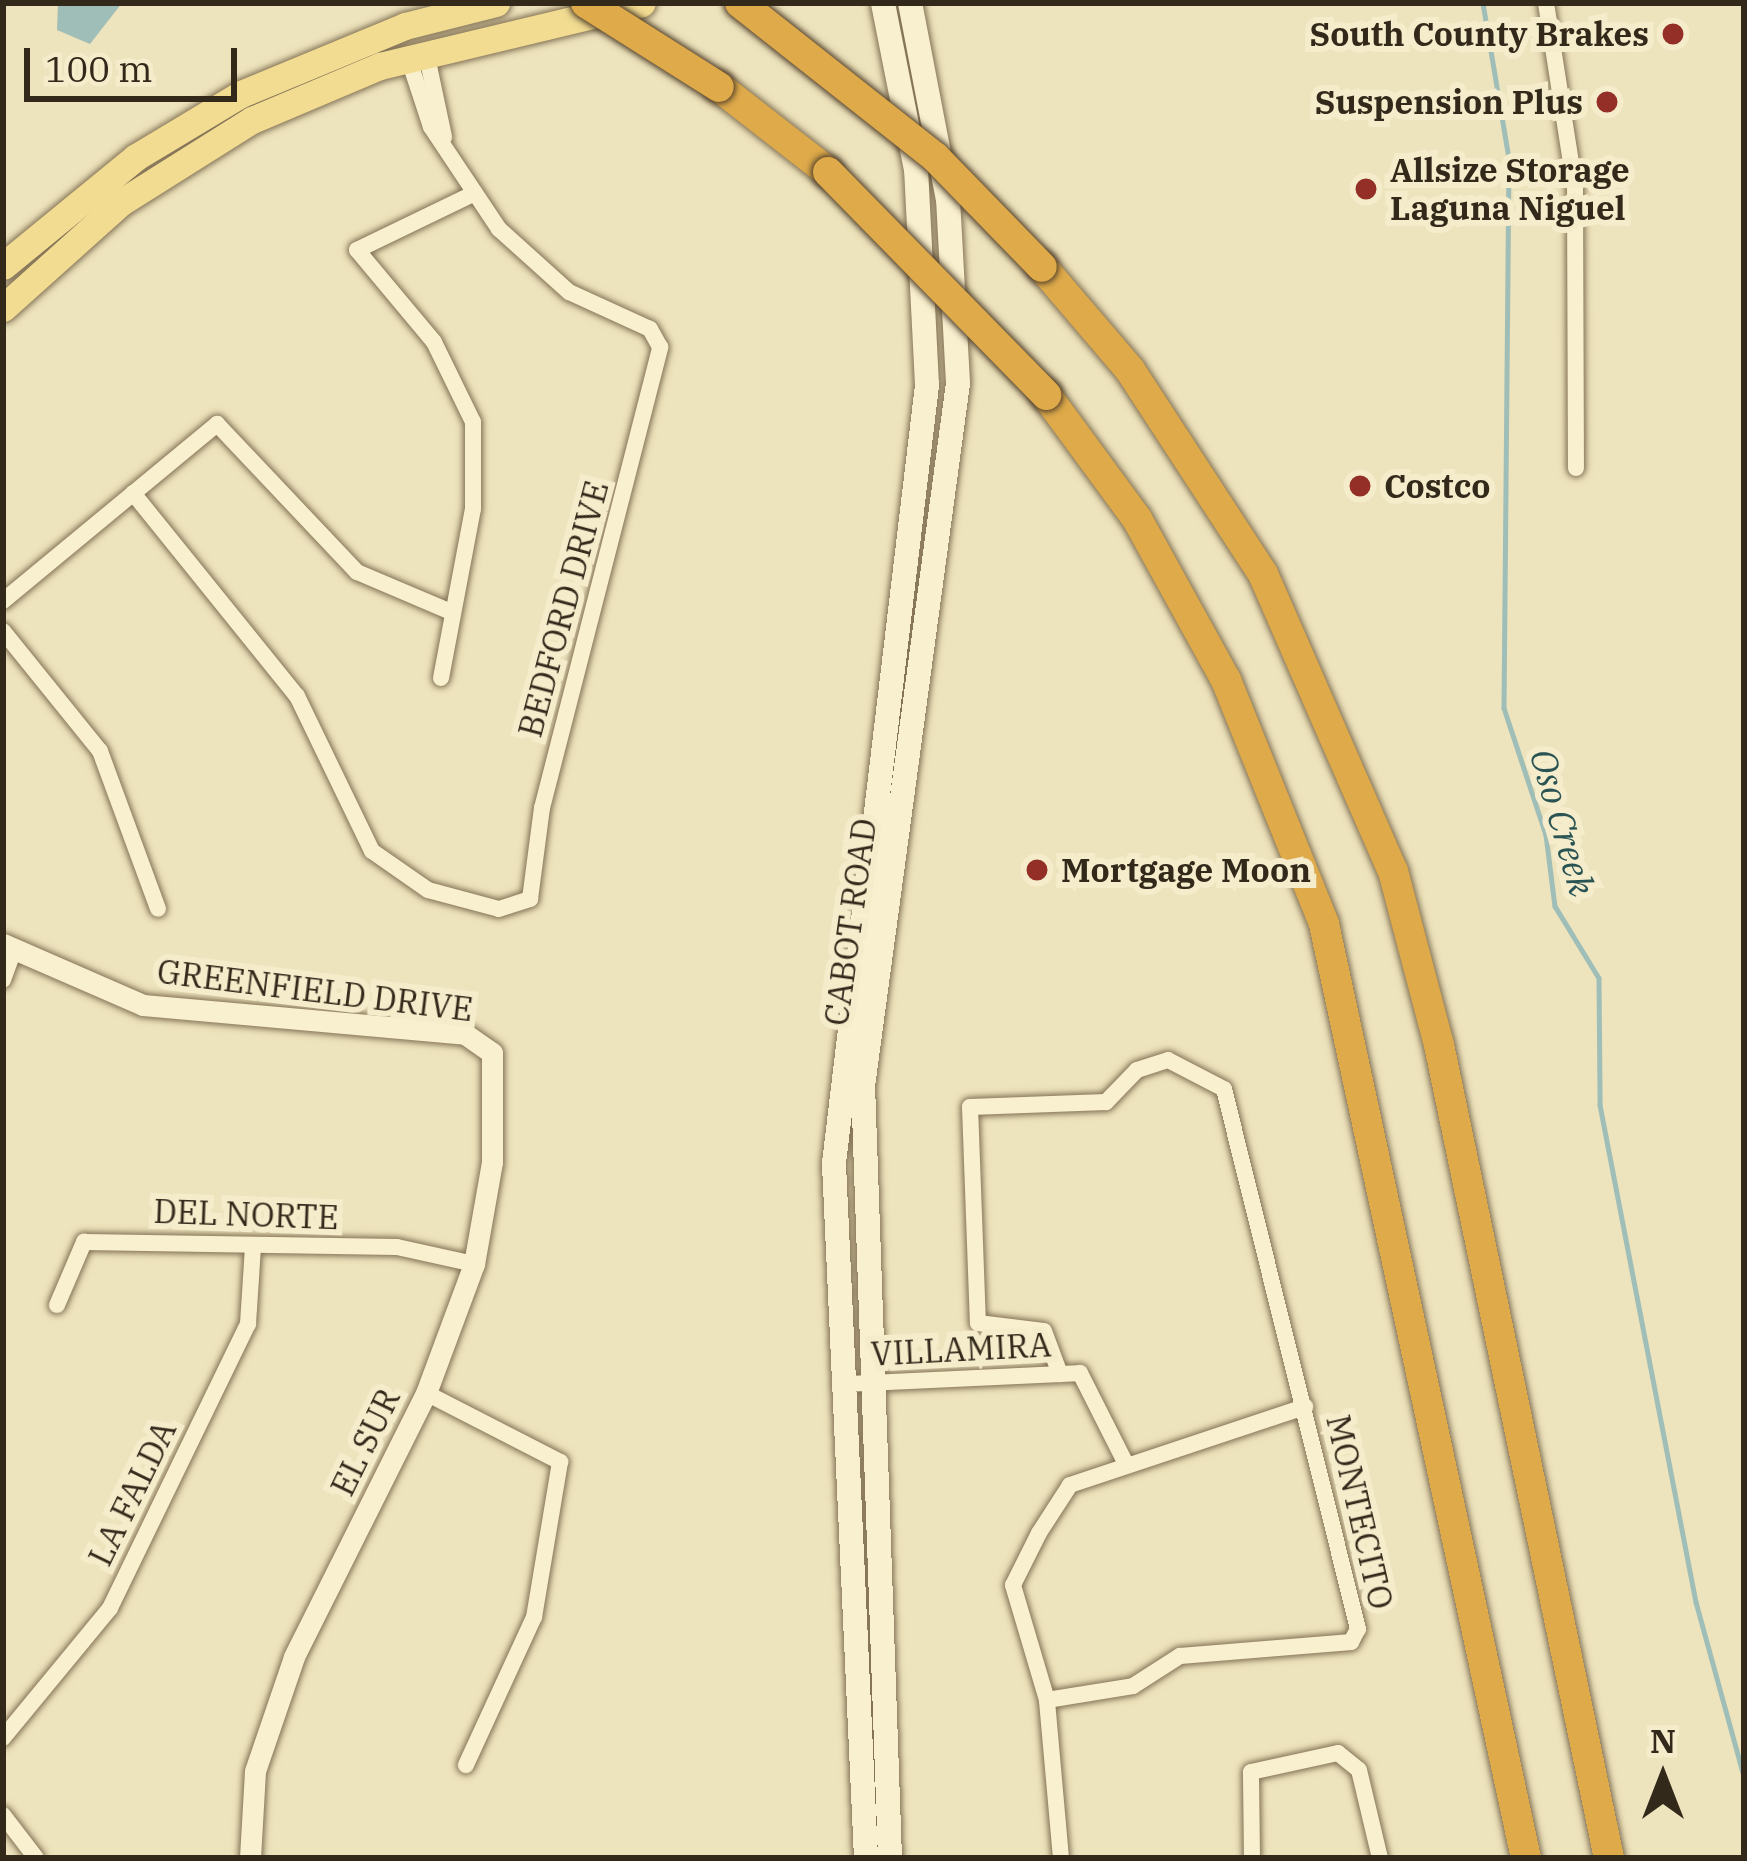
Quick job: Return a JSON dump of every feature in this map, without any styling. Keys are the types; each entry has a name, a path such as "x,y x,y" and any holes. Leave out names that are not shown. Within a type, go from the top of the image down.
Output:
{"highway":[{"path":"586,3 719,87 828,172 1046,395 1137,519 1226,680 1324,925 1526,1858"},
{"path":"740,3 935,157 1042,267 1130,370 1263,574 1393,871 1609,1858"}],"main road":[{"path":"3,266 136,158 224,104 405,26 496,3"},
{"path":"3,308 120,203 211,144 417,55 642,3"},
{"name":"CABOT ROAD","path":"883,3 916,170 927,385 837,1078 890,1858"},
{"name":"CABOT ROAD","path":"866,1858 860,1384 864,1067 958,383 948,200 910,3"}],"street":[{"path":"1546,3 1575,188 1576,468"},
{"path":"417,55 444,136 476,193 357,250 434,341 472,422 473,509 449,610 440,678"},
{"name":"BEDFORD DRIVE","path":"133,494 297,696 372,851 428,890 500,909 530,899 657,336 551,278 476,193"},
{"path":"3,601 218,424 357,572 449,610"},
{"path":"3,631 100,751 158,910"},
{"path":"3,980 9,946"},
{"name":"GREENFIELD DRIVE","path":"9,946 143,1005 487,1045"},
{"name":"EL SUR","path":"250,1858 255,1771 294,1657 426,1394 474,1264 492,1162 487,1045"},
{"name":"MONTECITO","path":"1047,1700 1133,1686 1180,1656 1351,1642 1358,1629 1224,1089 1153,1061 1106,1102 970,1107 978,1323 1043,1331 1060,1374"},
{"name":"DEL NORTE","path":"57,1305 84,1242 397,1247 474,1264"},
{"name":"LA FALDA","path":"3,1738 110,1608 248,1324 253,1246"},
{"name":"VILLAMIRA","path":"860,1384 1080,1373 1124,1460"},
{"path":"426,1394 560,1462 534,1617 466,1765"},
{"path":"1061,1858 1047,1700 1012,1585 1070,1485 1124,1460 1305,1407"},
{"path":"1252,1858 1251,1772 1338,1753 1358,1770 1380,1858"},
{"path":"3,1815 36,1858"}],"water":[{"path":"58,3 122,3 90,44 57,30"}],"waterway":[{"name":"Oso Creek","path":"1483,3 1509,158 1504,708 1546,835 1555,906 1599,978 1600,1105 1696,1602 1744,1776"}],"place":[{"name":"South County Brakes","path":"1673,34"},
{"name":"Suspension Plus","path":"1607,102"},
{"name":"Allsize Storage Laguna Niguel","path":"1366,189"},
{"name":"Costco","path":"1360,486"},
{"name":"Mortgage Moon","path":"1037,870"}]}
